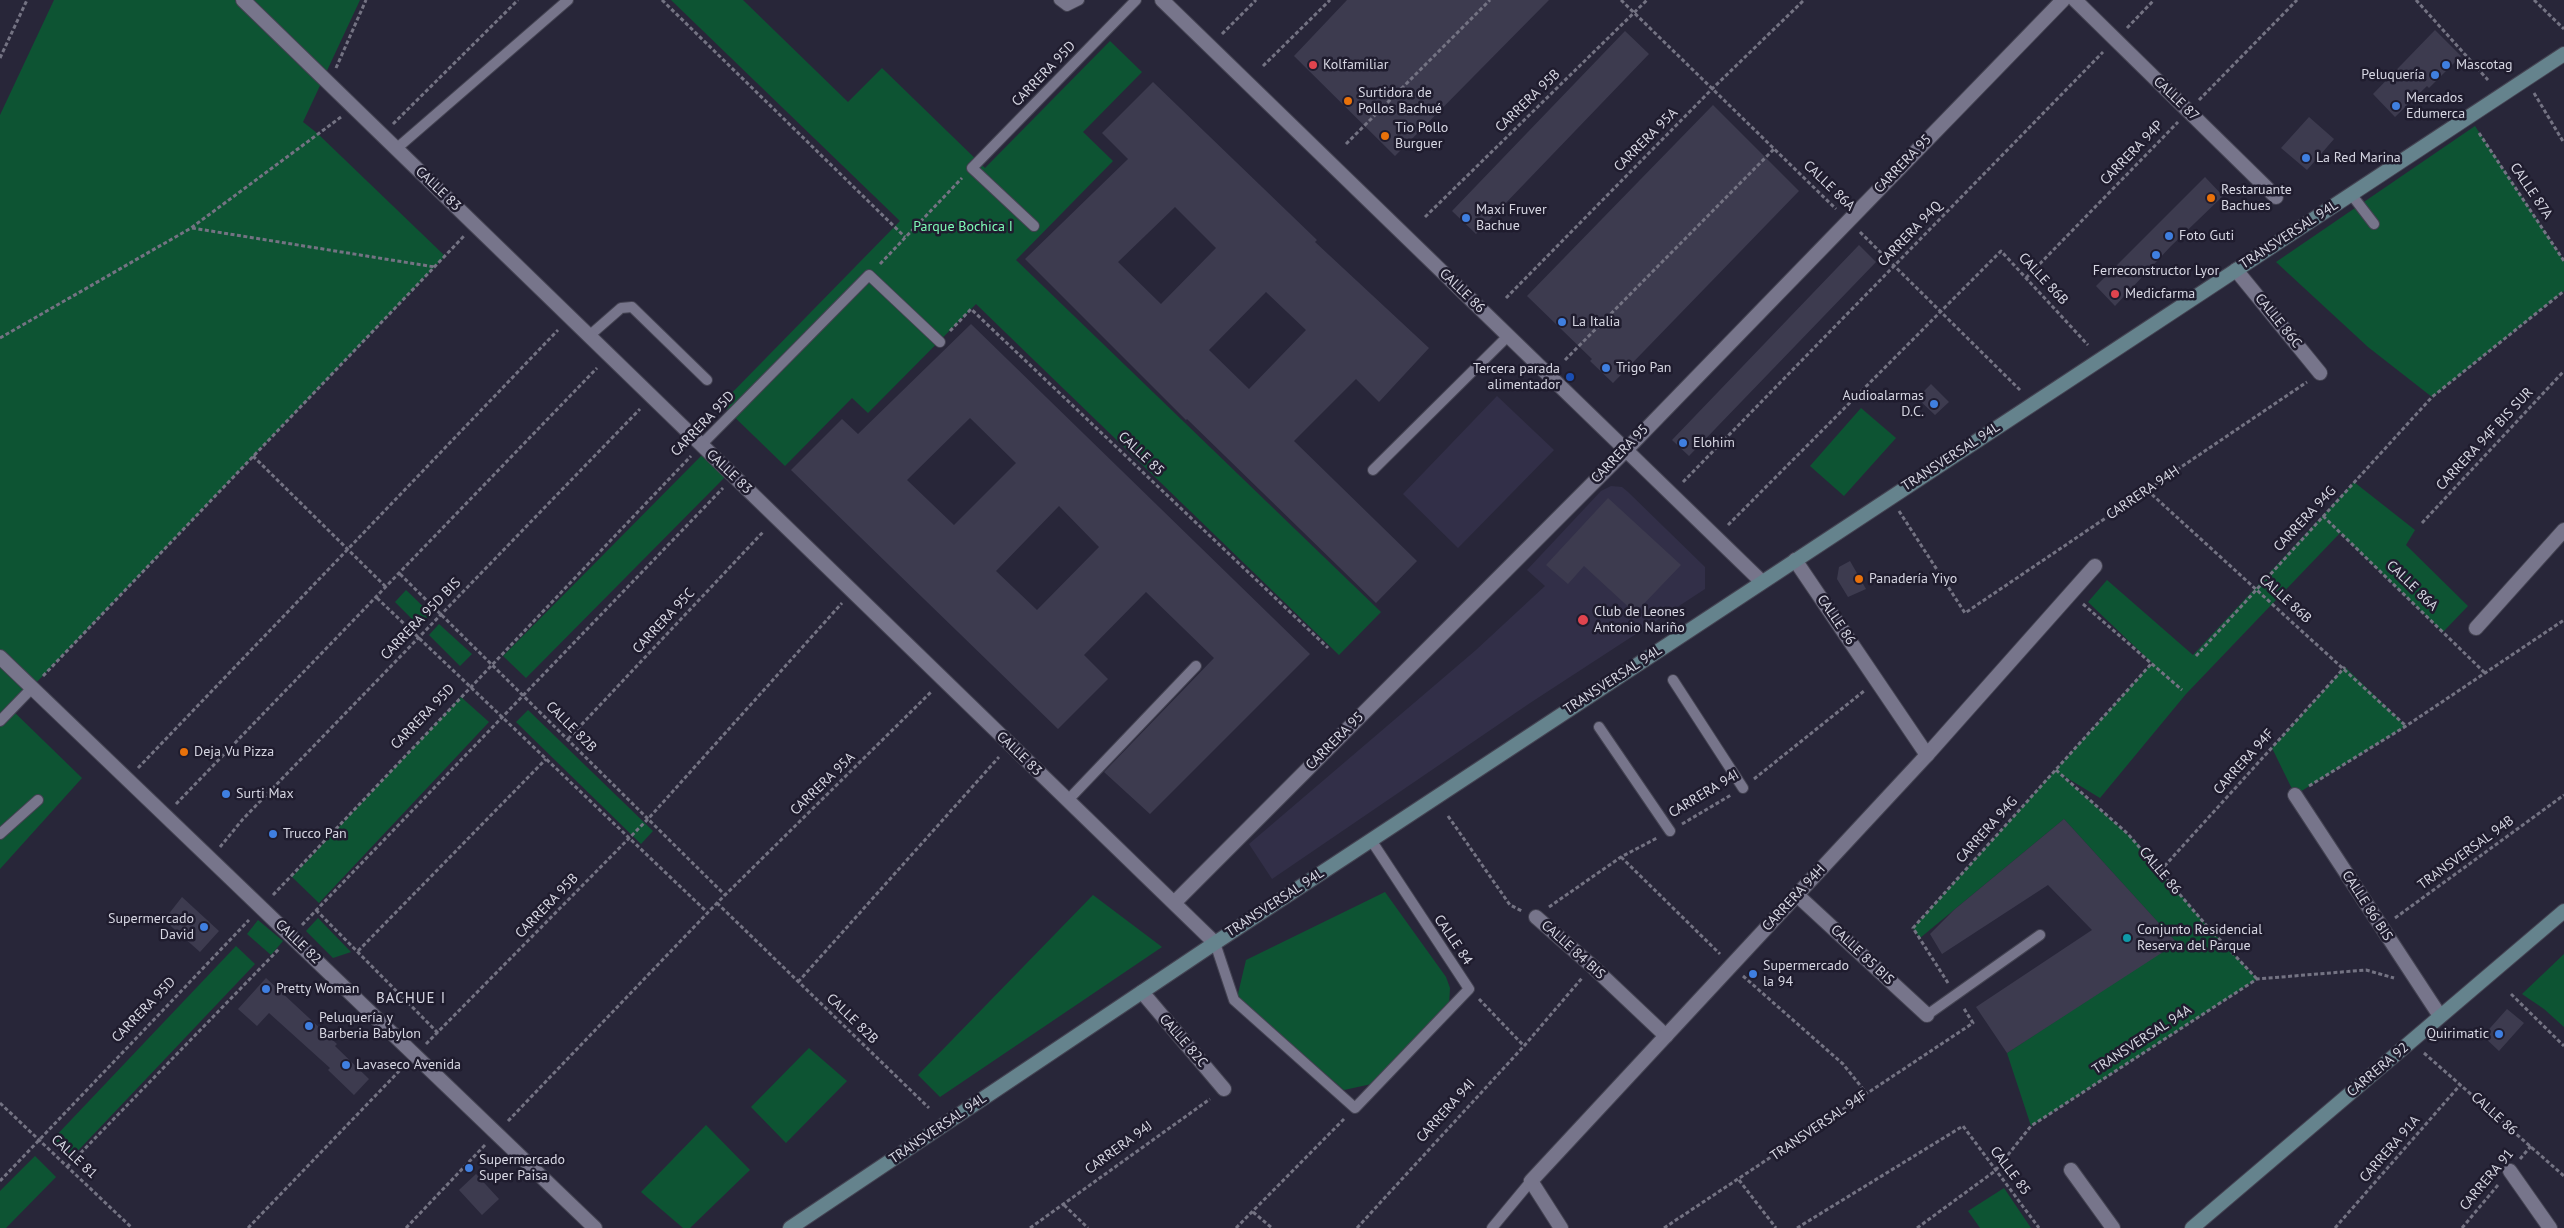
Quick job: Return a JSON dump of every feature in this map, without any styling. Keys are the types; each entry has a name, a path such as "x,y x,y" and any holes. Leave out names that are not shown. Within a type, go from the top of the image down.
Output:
{"main road":[{"name":"TRANSVERSAL 94L","path":"790,1228 1370,840 2564,54"},
{"name":"CARRERA 92","path":"2192,1228 2564,911"}],"street":[{"name":"CALLE 83","path":"242,0 1215,943"},
{"name":"CALLE 86","path":"1162,0 1762,582"},
{"name":"CARRERA 95","path":"1174,903 1626,450 2063,0"},
{"name":"CALLE 87","path":"2075,0 2276,197"},
{"name":"CALLE 86C","path":"2236,270 2320,373"},
{"path":"2476,628 2564,530"},
{"name":"CALLE 86","path":"1795,560 1927,755"},
{"name":"CARRERA 94H","path":"1531,1181 1927,755 2095,566"},
{"name":"CALLE 82","path":"0,657 595,1228"},
{"name":"CALLE 86 BIS","path":"2295,795 2380,928 2440,1016"},
{"name":"CALLE 85 BIS","path":"1798,895 1927,1015"},
{"name":"CALLE 84 BIS","path":"1536,917 1592,966 1666,1036"},
{"name":"CALLE 82C","path":"1142,992 1224,1089"},
{"path":"2071,1170 2113,1228"},
{"path":"2510,1171 2550,1228"},
{"path":"1531,1181 1561,1228"}],"lane":[{"path":"396,149 568,0"},
{"path":"1060,0 1067,6 1079,0"},
{"name":"CARRERA 95D","path":"972,168 1136,0"},
{"path":"972,168 1034,226"},
{"path":"2351,194 2374,224"},
{"path":"869,275 940,342"},
{"name":"CARRERA 95D","path":"702,445 869,275"},
{"path":"589,336 622,308 632,307 707,380"},
{"path":"1373,470 1508,336"},
{"path":"1068,800 1196,666"},
{"path":"1672,680 1743,788"},
{"path":"0,721 32,688"},
{"path":"1598,727 1670,831"},
{"path":"0,834 38,800"},
{"name":"CALLE 84","path":"1370,840 1469,989"},
{"path":"1927,1015 2040,936"},
{"path":"1215,943 1234,1000 1355,1108 1469,989"},
{"name":"CARRERA 94H","path":"1492,1228 1531,1181"}],"path":[{"path":"0,58 27,0"},
{"path":"329,84 366,0"},
{"path":"382,135 518,0"},
{"path":"662,0 905,236"},
{"path":"1222,34 1256,0"},
{"path":"1263,66 1330,0"},
{"path":"1346,144 1490,0"},
{"name":"CALLE 86A","path":"1621,0 2020,390"},
{"name":"CARRERA 95B","path":"1425,218 1647,0"},
{"name":"CARRERA 95A","path":"1506,298 1712,89 1804,0"},
{"name":"CARRERA 94Q","path":"1681,484 2154,0"},
{"name":"CARRERA 94P","path":"2026,278 2297,0"},
{"path":"2416,0 2488,80"},
{"path":"2534,0 2564,30"},
{"path":"2525,80 2564,142"},
{"path":"0,338 191,228 354,108"},
{"name":"CALLE 87A","path":"2479,134 2564,261"},
{"path":"1564,360 1774,149"},
{"path":"869,275 972,168"},
{"path":"32,688 475,225"},
{"path":"191,228 435,267"},
{"name":"CALLE 86B","path":"1940,311 2001,251 2088,345"},
{"name":"CARRERA 94G","path":"2196,656 2432,397 2564,290"},
{"name":"CALLE 85","path":"940,342 970,309 1328,648"},
{"path":"1725,528 1940,311"},
{"path":"127,779 570,318"},
{"path":"166,816 609,355"},
{"name":"CARRERA 94F BIS SUR","path":"2422,523 2564,371"},
{"name":"CARRERA 94H","path":"1898,508 1965,613 2320,373"},
{"name":"CARRERA 95D BIS","path":"210,859 243,819 652,397"},
{"name":"CARRERA 95D","path":"0,1181 702,445"},
{"path":"253,456 387,588"},
{"path":"68,1167 734,476"},
{"name":"CALLE 86B","path":"2147,490 2345,667 2406,726"},
{"name":"CALLE 86A","path":"2323,516 2485,673"},
{"name":"CARRERA 95C","path":"568,739 776,518"},
{"name":"CALLE 82B","path":"400,574 725,895"},
{"name":"CARRERA 95B","path":"248,1228 415,1054 438,1033 648,819 852,591"},
{"path":"2070,593 2182,690"},
{"path":"377,598 708,912"},
{"path":"2295,795 2406,726 2564,620"},
{"name":"CARRERA 94G","path":"1973,1023 1913,928 2152,663"},
{"name":"CARRERA 94F","path":"2160,871 2345,667"},
{"name":"CARRERA 95A","path":"406,1228 708,912 943,680"},
{"name":"CARRERA 94I","path":"1536,917 1621,857 1743,788 1877,681"},
{"path":"798,982 1010,745"},
{"path":"358,951 546,759"},
{"name":"CALLE 86","path":"2056,770 2128,834 2206,925 2257,979"},
{"name":"TRANSVERSAL 94B","path":"2380,928 2564,795"},
{"name":"CALLE 84 BIS","path":"1448,816 1510,905 1536,917"},
{"name":"CALLE 82B","path":"717,903 929,1108"},
{"path":"316,910 438,1033"},
{"name":"CARRERA 94I","path":"1357,1228 1524,1046 1592,966"},
{"name":"TRANSVERSAL 94A","path":"1917,1228 1995,1171 2032,1126 2257,979 2366,970 2419,986"},
{"path":"1469,989 1524,1046"},
{"path":"2511,994 2564,1046"},
{"name":"TRANSVERSAL 94F","path":"1664,1228 1973,1023"},
{"name":"CALLE 86","path":"2424,1053 2564,1176"},
{"name":"CARRERA 91A","path":"2335,1228 2461,1084"},
{"name":"CARRERA 94J","path":"1030,1228 1224,1089"},
{"name":"CALLE 81","path":"0,1103 132,1228"},
{"path":"1236,1228 1355,1108"},
{"name":"CALLE 85","path":"1796,1228 1963,1126 2039,1228"},
{"name":"CARRERA 91","path":"2462,1228 2531,1146"},
{"path":"1739,1180 1776,1228"},
{"path":"1064,1205 1088,1228"},
{"path":"1253,1212 1272,1228"}],"shaded area":[{"path":"1497,396 1554,450 1458,548 1403,494"},
{"path":"1611,486 1622,487 1628,492 1705,567 1705,589 1530,703 1272,879 1249,844 1476,650 1545,586 1527,570 1601,491"}],"green space":[{"path":"54,0 360,0 303,122 317,133 445,256 11,709 82,778 0,869 0,115"},
{"name":"Parque Bochica I","path":"671,0 743,0 848,102 882,68 985,168 1110,41 1142,72 1083,132 1113,161 1016,260 1381,612 1339,655 976,304 868,413 852,398 785,466 721,404 900,221"},
{"path":"2475,126 2564,261 2564,291 2432,397 2368,347 2276,262"},
{"path":"1861,408 1896,438 1844,496 1810,466"},
{"path":"703,454 726,476 526,678 503,656"},
{"path":"2354,482 2415,530 2406,545 2468,606 2443,632 2340,533 2186,694 2100,798 2059,773 2138,844 2206,925 2257,979 2031,1126 2007,1053 2176,942 2064,819 1920,938 1913,928 2152,663 2088,602 2107,580 2193,655"},
{"path":"406,590 431,614 419,626 395,602"},
{"path":"439,624 472,654 460,666 429,635"},
{"path":"2345,667 2406,726 2295,795 2272,748"},
{"path":"461,697 489,722 319,903 292,877"},
{"path":"528,710 653,831 641,844 516,722"},
{"path":"1385,892 1446,977 1450,988 1449,1005 1376,1083 1344,1090 1237,998 1246,960"},
{"path":"1093,895 1162,947 940,1097 918,1075"},
{"path":"318,918 351,952 333,958 306,931"},
{"path":"258,920 283,941 271,955 247,934"},
{"path":"236,946 255,964 72,1157 53,1139"},
{"path":"2564,954 2564,1027 2544,1009 2522,994"},
{"path":"809,1048 847,1081 786,1143 751,1107"},
{"path":"706,1125 750,1170 690,1228 683,1228 641,1192"},
{"path":"35,1156 56,1177 6,1228 0,1228 0,1191"},
{"path":"2004,1188 2031,1228 1980,1228 1968,1211"}],"building":[{"path":"1347,0 1549,0 1395,156 1294,56"},
{"path":"2435,30 2461,56 2429,88 2427,86 2395,117 2373,94"},
{"path":"1625,31 1649,54 1476,234 1452,211"},
{"path":"1153,82 1317,240 1315,242 1429,348 1379,402 1356,379 1294,441 1417,561 1376,603 1186,420 1025,259 1128,159 1102,133","holes":["1175,207 1216,248 1161,304 1118,262","1266,292 1306,330 1249,389 1209,350"]},
{"path":"1713,105 1799,191 1613,383 1590,361 1592,359 1527,296"},
{"path":"2309,117 2334,139 2307,170 2281,148"},
{"path":"2205,177 2223,196 2171,246 2115,306 2096,286"},
{"path":"1859,245 1876,262 1689,456 1672,440"},
{"path":"971,324 1310,654 1150,814 1104,772 1214,658 1146,592 1084,655 1108,679 1058,729 791,470 842,419 858,434","holes":["970,418 1016,463 954,525 907,480","1059,506 1099,547 1037,610 996,571"]},
{"path":"1931,384 1949,402 1935,415 1917,398"},
{"path":"1608,498 1681,565 1635,613 1584,566 1568,584 1546,565"},
{"path":"1850,561 1866,589 1848,597 1837,579 1839,567"},
{"name":"Conjunto Residencial Reserva del Parque","path":"2064,819 2177,943 2007,1053 1976,1007 2092,930 2048,885 1942,954 1930,934 1954,910"},
{"path":"182,897 219,931 200,952 164,920"},
{"path":"266,978 337,1044 335,1046 369,1079 354,1095 328,1070 330,1068 269,1013 257,1026 238,1009"},
{"path":"2507,1009 2524,1023 2499,1051 2483,1036"},
{"path":"476,1174 499,1199 482,1215 459,1190"}],"place":[{"name":"Kolfamiliar","path":"1313,65"},
{"name":"Mascotag","path":"2446,65"},
{"name":"Peluquería","path":"2435,75"},
{"name":"Surtidora de Pollos Bachué","path":"1348,101"},
{"name":"Mercados Edumerca","path":"2396,106"},
{"name":"Tio Pollo Burguer","path":"1385,136"},
{"name":"La Red Marina","path":"2306,158"},
{"name":"Restaruante Bachues","path":"2211,198"},
{"name":"Maxi Fruver Bachue","path":"1466,218"},
{"name":"Foto Guti","path":"2169,236"},
{"name":"Ferreconstructor Lyor","path":"2156,255"},
{"name":"Medicfarma","path":"2115,294"},
{"name":"La Italia","path":"1562,322"},
{"name":"Trigo Pan","path":"1606,368"},
{"name":"Tercera parada alimentador","path":"1570,377"},
{"name":"Audioalarmas D.C.","path":"1934,404"},
{"name":"Elohim","path":"1683,443"},
{"name":"Panadería Yiyo","path":"1859,579"},
{"name":"Club de Leones Antonio Nariño","path":"1583,620"},
{"name":"Deja Vu Pizza","path":"184,752"},
{"name":"Surti Max","path":"226,794"},
{"name":"Trucco Pan","path":"273,834"},
{"name":"Supermercado David","path":"204,927"},
{"name":"Conjunto Residencial Reserva del Parque","path":"2127,938"},
{"name":"Supermercado la 94","path":"1753,974"},
{"name":"Pretty Woman","path":"266,989"},
{"name":"Peluquería y Barberia Babylon","path":"309,1026"},
{"name":"Quirimatic","path":"2499,1034"},
{"name":"Lavaseco Avenida","path":"346,1065"},
{"name":"Supermercado Super Paisa","path":"469,1168"}],"district":[{"name":"BACHUE I","path":"411,999"}]}
